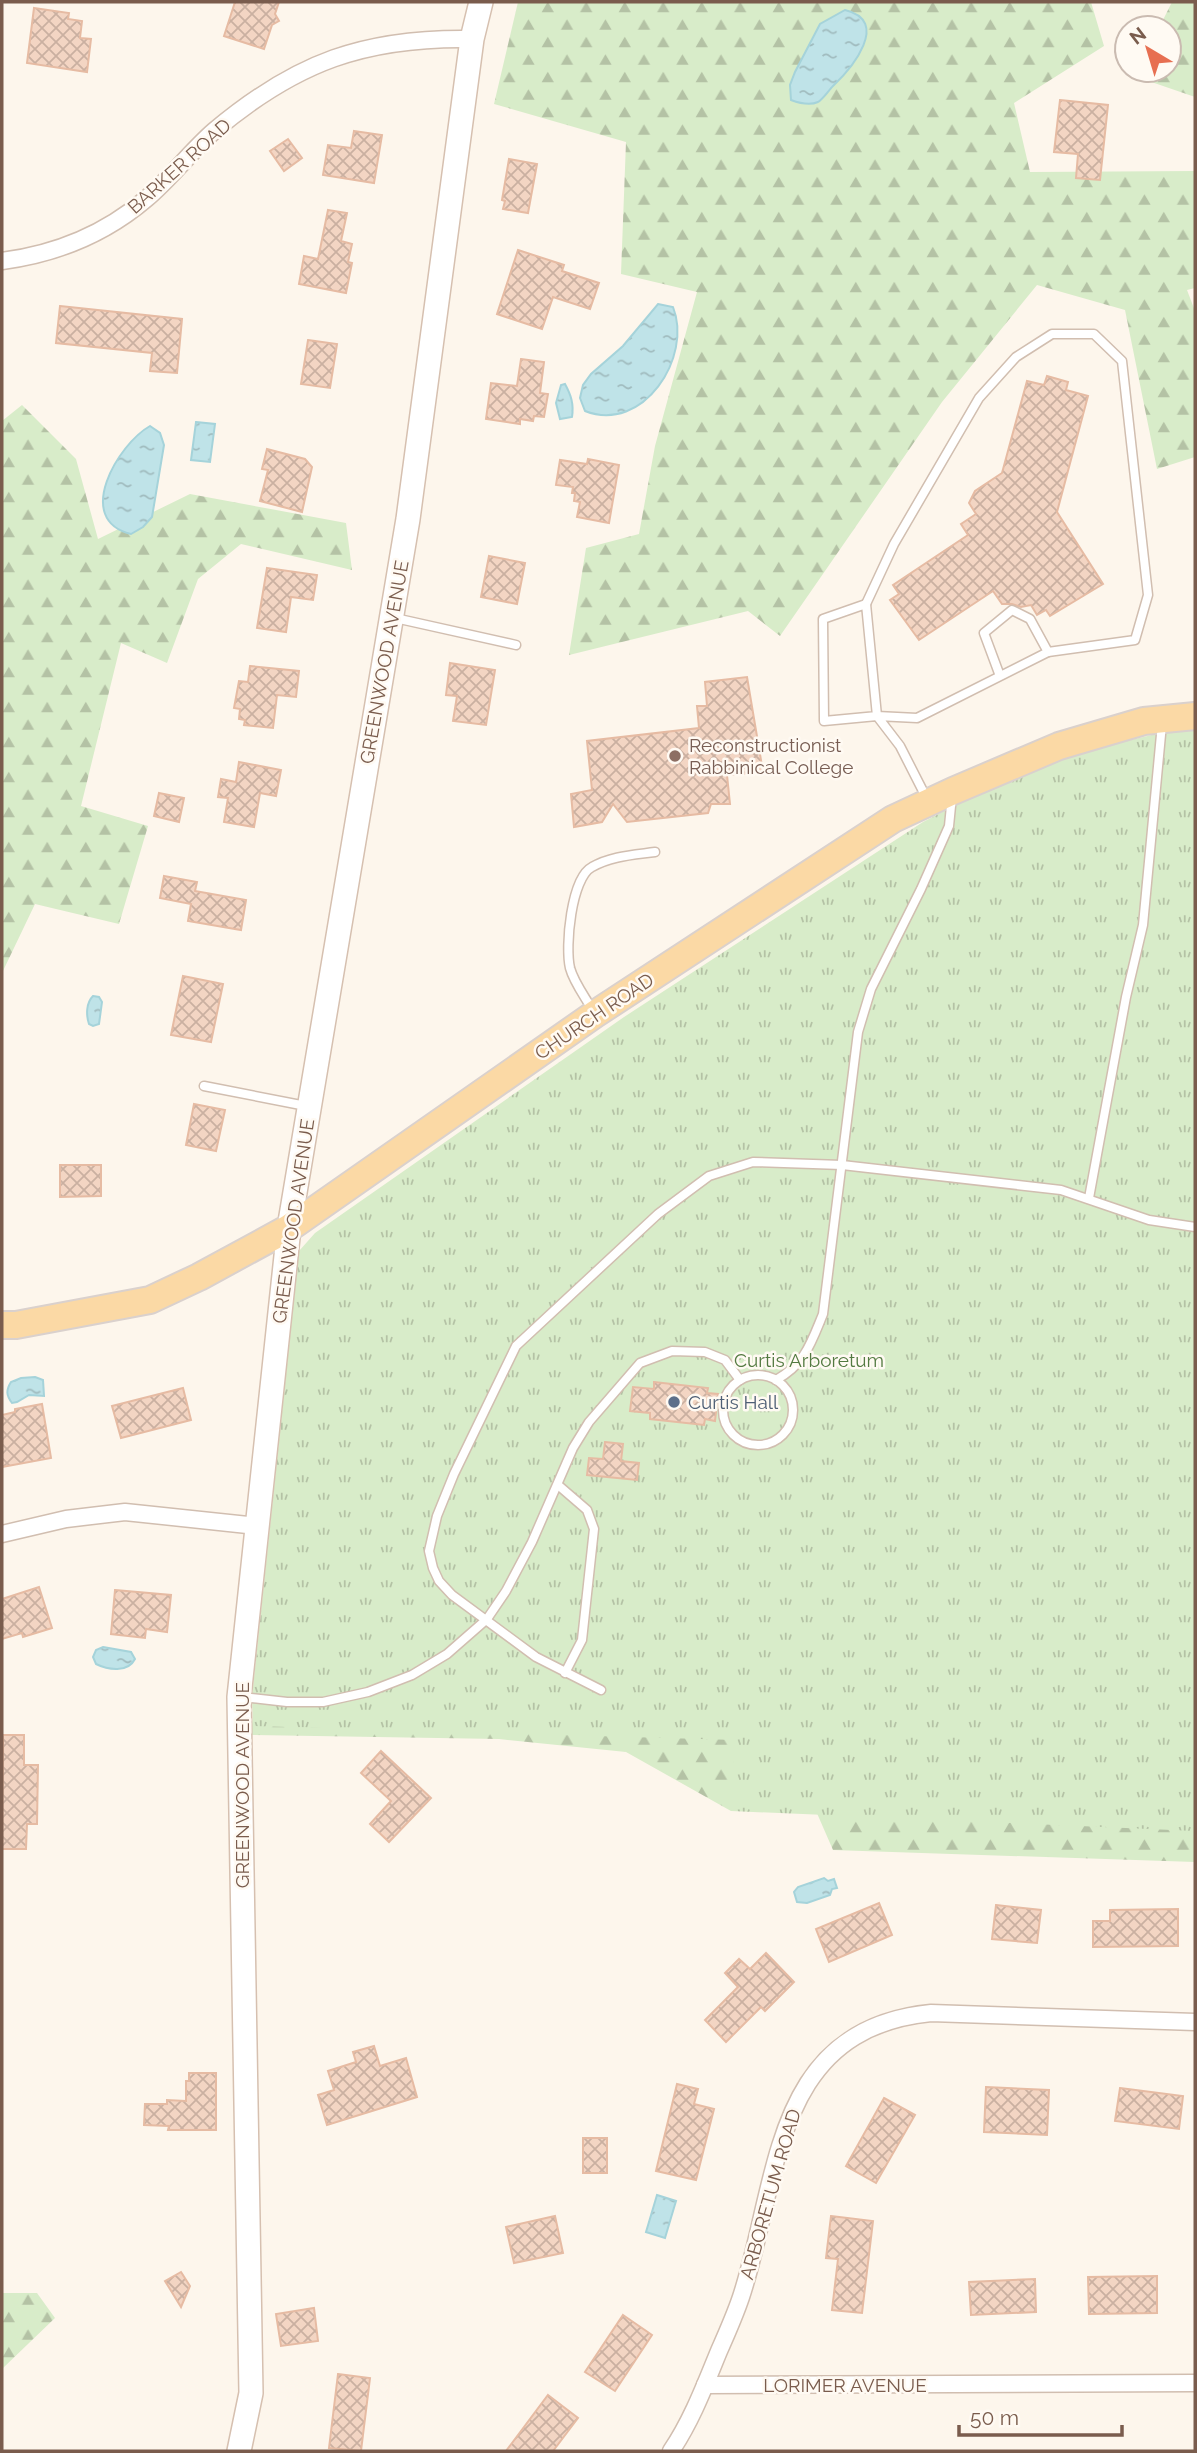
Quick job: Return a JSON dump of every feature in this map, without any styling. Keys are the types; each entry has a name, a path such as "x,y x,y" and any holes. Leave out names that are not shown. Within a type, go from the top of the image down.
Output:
{"main road":[{"name":"GREENWOOD AVENUE","path":"239,2451 251,2393 239,1697 289,1228 408,519 472,39 481,2"},
{"name":"CHURCH ROAD","path":"2,1325 16,1325 150,1300 199,1277 289,1228 595,1014 893,819 1059,746 1144,721 1195,716"}],"street":[{"name":"BARKER ROAD","path":"2,261 67,246 118,220 146,200 229,119 297,74 325,60 362,48 399,42 432,38 472,39"},
{"path":"2,1534 66,1519 124,1512 257,1526"},
{"name":"ARBORETUM ROAD","path":"671,2451 705,2385 741,2297 787,2120 811,2077 836,2051 884,2023 908,2015 931,2013 1195,2022"},
{"name":"LORIMER AVENUE","path":"705,2385 1195,2383"}],"lane":[{"path":"866,604 823,619 824,721 877,716 917,718 1048,652 1135,640 1148,595 1122,361 1094,334 1052,334 1016,357 979,398 894,544 866,604 877,716 900,746 929,803"},
{"path":"1000,676 984,633 1012,610 1030,619 1048,652"},
{"path":"392,618 516,645"},
{"path":"1088,1198 1126,996 1143,925 1163,719"},
{"path":"776,1380 793,1370 810,1346 823,1314 858,1032 871,989 949,826 953,791"},
{"path":"595,1014 571,970 567,944 579,882 589,868 617,857 655,852"},
{"path":"204,1086 309,1106"},
{"path":"601,1690 565,1673 508,1638 487,1619 452,1595 439,1581 429,1551 437,1516 454,1474 516,1346 658,1214 709,1176 753,1162 842,1165 1061,1190 1149,1220 1195,1227"},
{"path":"239,1697 287,1702 323,1702 368,1692 412,1675 447,1654 487,1619 506,1591 527,1552 573,1448 589,1422 640,1363 672,1351 705,1352 725,1360 740,1380"},
{"path":"758,1375 776,1380 785,1387 791,1397 792,1419 779,1437 758,1444 747,1443 737,1438 729,1429 724,1419 726,1397 740,1380 758,1375"},
{"path":"558,1485 587,1510 594,1529 582,1640 565,1673"}],"green space":[{"path":"518,2 1091,2 1104,46 1014,103 1030,172 1195,171 1195,288 1187,290 1195,311 1195,457 1157,469 1125,310 1037,285 942,402 780,636 748,611 569,655 586,548 639,534 655,446 697,292 621,274 626,142 494,104"},
{"path":"1172,2 1195,2 1195,97 1157,84 1183,84 1183,14 1166,14"},
{"path":"22,405 76,459 98,539 190,494 346,523 352,570 241,544 198,579 167,663 121,643 81,806 148,826 119,924 35,904 2,973 2,421"},
{"name":"Curtis Arboretum","path":"1195,727 1195,1831 731,1811 735,1740 253,1726 252,1697 299,1251 315,1233 624,1017 923,822 985,790 1076,753"},
{"path":"1195,1615 1195,1862 833,1850 816,1811 731,1811 626,1752 499,1739 251,1735 253,1715"},
{"path":"2,2293 37,2293 55,2318 2,2369"}],"water":[{"path":"845,10 858,16 865,24 866,34 857,57 818,102 808,104 791,100 790,85 820,24"},
{"path":"658,304 673,307 677,327 676,348 669,368 658,386 644,401 626,411 606,415 585,411 580,398 583,385 591,374 623,346"},
{"path":"565,384 572,400 572,417 560,419 556,403 561,385"},
{"path":"196,422 215,424 210,462 191,460"},
{"path":"150,426 160,433 164,445 152,517 143,527 131,534 114,526 105,514 103,498 107,482 125,448"},
{"path":"93,996 99,997 102,1002 99,1024 93,1026 89,1024 87,1013"},
{"path":"35,1377 43,1380 44,1396 29,1395 12,1403 7,1392 11,1382"},
{"path":"103,1647 131,1652 135,1659 128,1667 112,1669 101,1666 96,1664 93,1657 96,1650"},
{"path":"824,1878 828,1881 834,1879 837,1888 832,1889 830,1895 807,1903 797,1902 794,1892 798,1887"},
{"path":"657,2195 676,2201 665,2238 646,2232"}],"building":[{"path":"235,2 279,2 275,14 279,21 272,25 264,49 224,36"},
{"path":"34,8 69,13 68,19 82,21 80,38 91,39 87,72 27,63"},
{"path":"1060,100 1108,105 1100,180 1076,178 1078,154 1054,152"},
{"path":"354,131 382,135 374,183 323,175 328,145 351,148"},
{"path":"288,139 302,158 284,171 270,151"},
{"path":"509,159 537,164 528,213 503,209"},
{"path":"328,210 347,213 341,241 352,244 348,262 352,263 346,293 299,284 304,256 318,259"},
{"path":"518,250 564,265 562,271 599,283 590,309 553,297 542,329 497,314"},
{"path":"60,306 182,319 177,373 150,371 152,353 56,343"},
{"path":"308,340 337,344 330,388 301,384"},
{"path":"521,359 544,362 540,393 548,394 544,417 534,416 533,421 520,419 520,424 486,419 491,383 517,386"},
{"path":"1047,376 1068,382 1066,390 1088,396 1057,512 1103,584 1050,616 1046,610 1037,615 1031,605 1021,607 1002,604 993,591 919,640 890,600 899,594 893,585 968,535 961,524 976,514 969,503 975,491 1002,473 1027,381 1044,385"},
{"path":"267,449 305,459 312,467 302,512 260,501 268,470 262,469"},
{"path":"588,459 619,465 609,523 577,517 580,502 574,501 573,487 556,485 560,460 587,464"},
{"path":"489,556 525,563 517,604 481,597"},
{"path":"267,568 317,575 313,600 291,597 286,632 257,628"},
{"path":"450,663 495,670 486,725 453,721 457,696 446,695"},
{"path":"250,666 299,671 296,697 277,695 273,728 244,725 245,720 239,719 240,709 234,708 239,681 248,682"},
{"name":"Reconstructionist Rabbinical College","path":"747,677 763,772 727,775 730,804 711,804 708,813 627,822 613,804 602,822 574,827 571,794 592,790 587,741 699,728 697,706 707,706 705,682"},
{"path":"239,762 281,770 276,796 260,793 254,827 224,822 228,798 218,797 221,779 236,782"},
{"path":"159,793 184,798 179,822 154,816"},
{"path":"164,876 197,882 195,891 246,900 241,930 188,921 191,904 160,898"},
{"path":"183,976 223,984 211,1042 171,1035"},
{"path":"194,1104 225,1110 216,1151 186,1145"},
{"path":"60,1165 101,1165 101,1196 60,1197"},
{"name":"Curtis Hall","path":"654,1382 708,1388 707,1393 718,1394 715,1421 705,1419 704,1425 650,1419 650,1413 630,1411 633,1387 654,1389"},
{"path":"183,1388 191,1420 121,1438 112,1406"},
{"path":"42,1404 51,1458 2,1467 2,1415 15,1412 15,1409"},
{"path":"605,1442 623,1444 621,1461 639,1463 637,1480 587,1475 589,1458 603,1459"},
{"path":"39,1587 52,1628 23,1637 22,1633 2,1639 2,1599"},
{"path":"115,1590 171,1595 167,1632 146,1629 145,1638 111,1634"},
{"path":"3,1735 24,1735 24,1765 38,1765 37,1824 27,1824 26,1849 2,1849"},
{"path":"381,1751 431,1798 389,1842 370,1824 391,1801 361,1773"},
{"path":"879,1903 892,1935 829,1962 816,1929"},
{"path":"996,1905 1041,1910 1037,1943 992,1939"},
{"path":"1178,1909 1178,1946 1093,1947 1093,1921 1110,1921 1110,1910"},
{"path":"766,1953 794,1982 765,2011 761,2007 726,2042 705,2020 738,1987 725,1973 739,1959 750,1969"},
{"path":"374,2046 380,2066 406,2058 417,2097 327,2125 318,2095 334,2090 328,2071 356,2062 353,2052"},
{"path":"189,2073 216,2073 216,2130 168,2130 169,2126 144,2125 145,2104 167,2104 167,2100 186,2101 186,2081 189,2081"},
{"path":"677,2084 698,2089 694,2104 714,2109 696,2180 656,2171"},
{"path":"986,2087 1049,2090 1047,2135 984,2132"},
{"path":"1120,2088 1183,2096 1179,2129 1115,2121"},
{"path":"884,2098 915,2115 876,2183 846,2166"},
{"path":"583,2138 607,2138 607,2173 583,2173"},
{"path":"555,2216 563,2253 514,2263 506,2227"},
{"path":"831,2216 873,2221 862,2313 832,2310 838,2259 826,2258"},
{"path":"181,2272 190,2286 181,2307 165,2281"},
{"path":"1157,2276 1157,2313 1089,2314 1088,2277"},
{"path":"1035,2279 1036,2312 971,2315 969,2282"},
{"path":"314,2308 318,2341 281,2346 276,2314"},
{"path":"623,2315 652,2335 615,2391 585,2372"},
{"path":"338,2374 370,2378 361,2451 329,2448"},
{"path":"548,2395 578,2418 553,2451 506,2451"}],"place":[{"name":"Reconstructionist Rabbinical College","path":"675,756"},
{"name":"Curtis Hall","path":"674,1402"}]}
